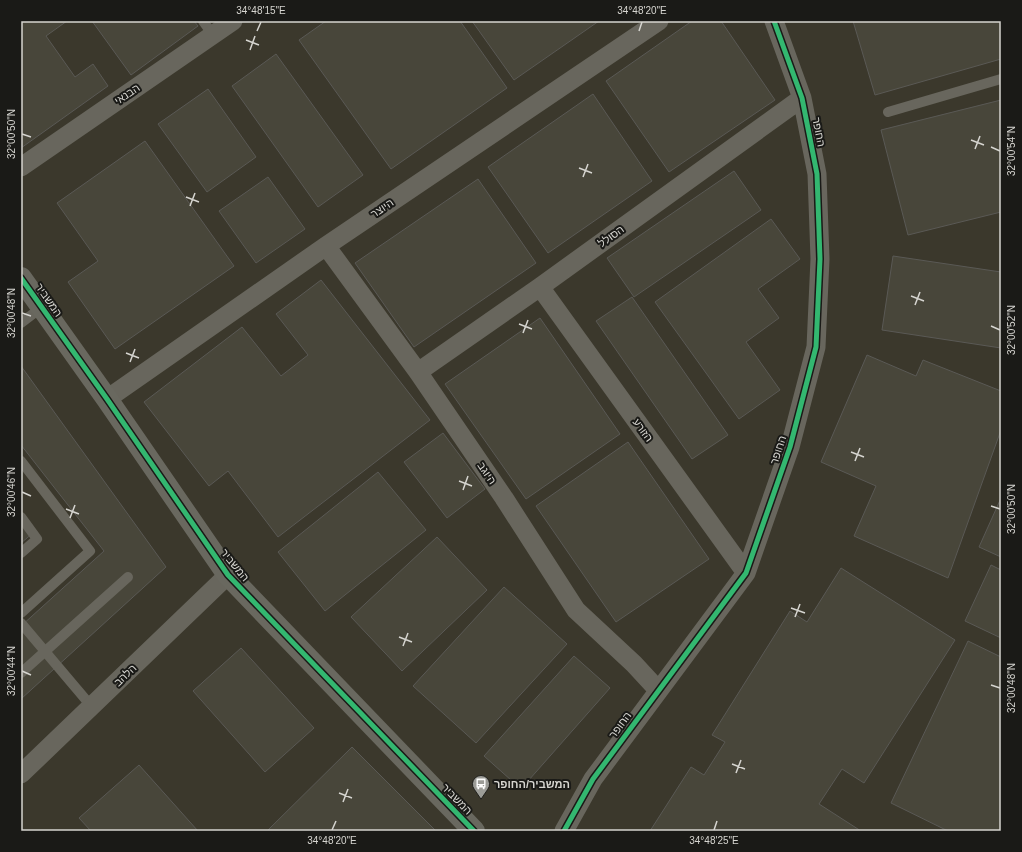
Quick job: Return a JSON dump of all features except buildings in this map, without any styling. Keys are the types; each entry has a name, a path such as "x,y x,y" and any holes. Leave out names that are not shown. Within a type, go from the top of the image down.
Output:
{"street":[{"name":"הבנאי","path":"21,167 208,28 233,21"},
{"name":"היוצר","path":"107,399 326,246 659,21"},
{"name":"החופר","path":"564,831 593,779 746,573 790,447 816,347 820,258 817,174 802,98 774,21"},
{"name":"הסולל","path":"418,372 540,287 802,98"},
{"name":"היוגב","path":"326,246 418,372 504,498 576,610 634,664 658,690"},
{"name":"המשביר","path":"21,278 36,311 107,399 228,574 474,831"},
{"name":"הזורע","path":"540,287 746,573"},
{"name":"הלהב","path":"21,774 228,574"}],"lane":[{"path":"888,112 1001,79"},
{"path":"21,323 36,311"},
{"path":"21,461 90,551 21,613"},
{"path":"21,517 37,538 21,553"},
{"path":"21,673 128,577"},
{"path":"21,623 92,707"}],"shaded area":[{"path":"21,21 1001,21 1001,831 21,831"}],"cycle path":[{"path":"564,831 593,779 746,573 790,447 816,347 820,259 817,174 802,98 774,21"},
{"path":"21,278 107,399 228,575 474,831"}],"place":[{"name":"המשביר/החופר","path":"481,799"}]}
